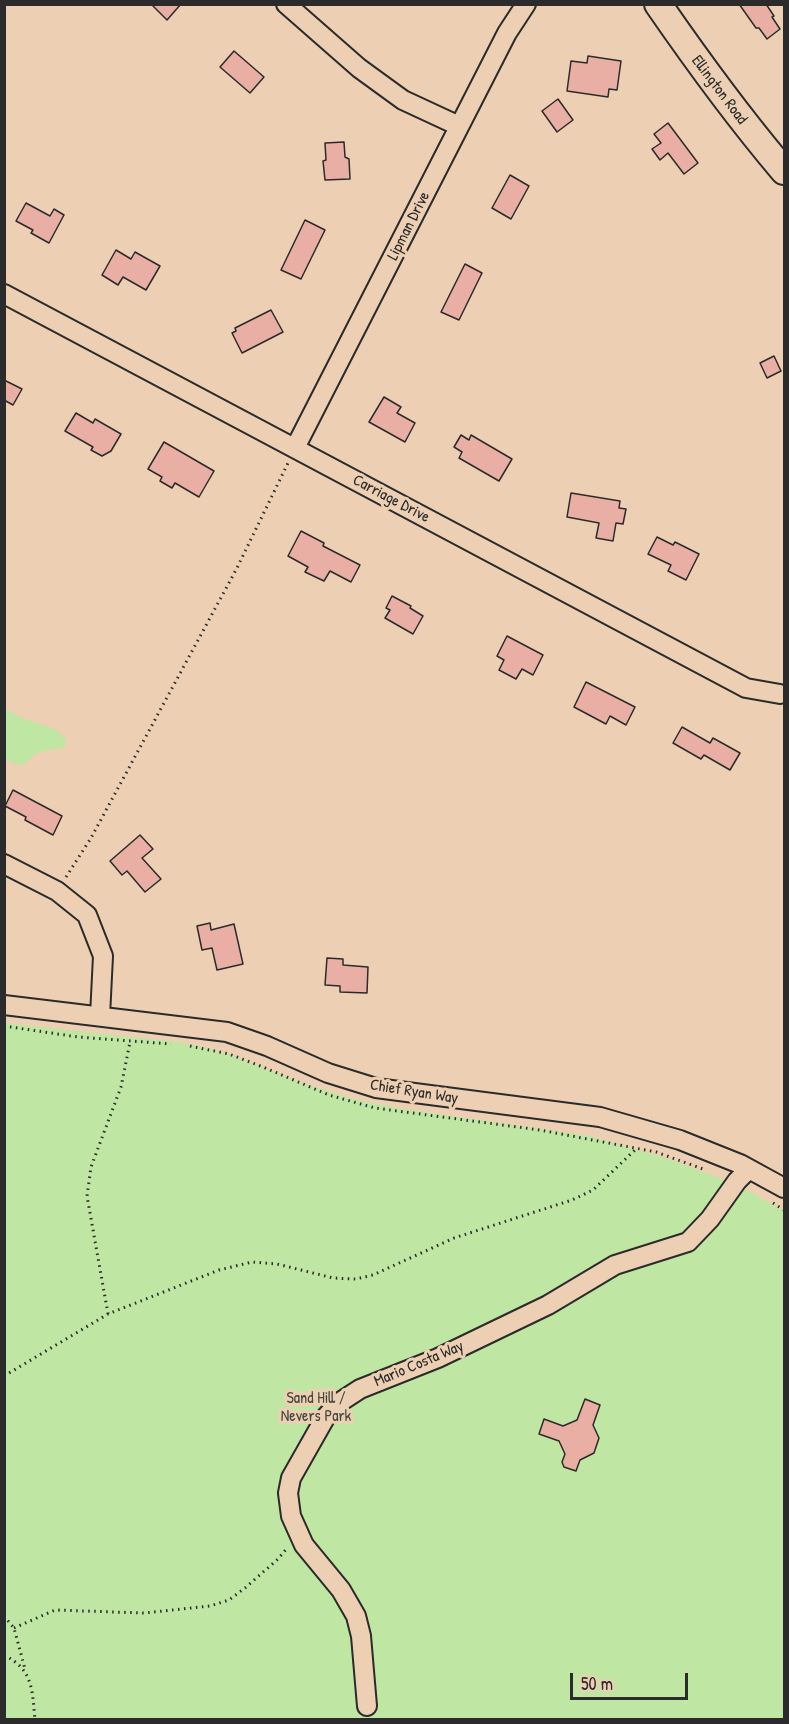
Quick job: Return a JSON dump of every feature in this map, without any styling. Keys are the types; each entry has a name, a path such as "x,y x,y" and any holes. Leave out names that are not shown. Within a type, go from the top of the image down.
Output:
{"main road":[{"name":"Ellington Road","path":"658,4 748,129 784,171"}],"street":[{"path":"286,4 359,68 404,100 459,126"},
{"name":"Lipman Drive","path":"295,448 507,33 526,4"},
{"name":"Carriage Drive","path":"4,294 746,688 780,694"},
{"path":"4,864 57,891 87,915 103,956 100,1016"},
{"name":"Chief Ryan Way","path":"4,1005 228,1032 267,1046 328,1073 376,1088 600,1118 680,1140 749,1168 784,1188"},
{"name":"Mario Costa Way","path":"367,1706 361,1636 356,1616 341,1590 304,1545 291,1516 288,1493 291,1478 325,1418 337,1404 360,1389 438,1358 548,1305 615,1265 688,1242 710,1219 749,1168"}],"path":[{"path":"57,891 91,838 226,589 295,448"},
{"path":"108,1314 87,1196 91,1167 121,1087 133,1020"},
{"path":"4,1376 108,1314 219,1270 252,1262 277,1264 333,1278 356,1279 373,1275 454,1238 572,1200 593,1190 637,1148"},
{"path":"14,1628 55,1610 144,1613 210,1606 229,1600 278,1559 299,1534"},
{"path":"4,1616 14,1628 25,1670 30,1679 35,1719"},
{"path":"4,1655 25,1670"}],"green space":[{"path":"5,709 22,718 57,730 65,738 66,746 38,753 23,765 14,764 5,758"},
{"name":"Sand Hill / Nevers Park","path":"5,1023 186,1043 232,1055 302,1083 361,1101 589,1136 660,1156 722,1179 784,1211 784,1719 5,1719"}],"building":[{"path":"151,4 181,4 167,20"},
{"path":"739,4 766,4 780,29 767,39"},
{"path":"234,51 264,77 250,93 220,67"},
{"path":"588,56 621,61 617,90 609,89 608,97 567,91 571,61 587,63"},
{"path":"558,99 573,120 557,132 542,111"},
{"path":"668,123 698,163 684,174 668,153 660,160 652,149 661,143 654,134"},
{"path":"344,142 345,157 349,159 350,179 325,180 323,161 326,160 325,143"},
{"path":"510,175 529,186 511,219 492,208"},
{"path":"26,203 50,216 54,209 64,215 49,243 31,233 33,230 16,221"},
{"path":"305,220 325,230 301,279 281,270"},
{"path":"116,250 131,259 135,252 160,266 146,290 123,277 118,285 102,275"},
{"path":"465,264 482,273 459,320 441,312"},
{"path":"271,310 283,332 242,353 232,333 236,331 235,328"},
{"path":"774,356 781,371 767,378 760,363"},
{"path":"4,380 22,389 13,405 4,400"},
{"path":"384,397 401,407 397,413 415,423 405,442 369,422"},
{"path":"76,413 93,423 95,419 121,434 111,451 102,456 91,450 93,447 65,431"},
{"path":"461,435 469,440 471,435 512,459 499,481 459,458 462,452 454,447"},
{"path":"164,442 214,471 199,497 175,483 172,488 160,481 162,477 148,469"},
{"path":"571,493 620,501 619,508 626,509 623,524 616,523 613,541 596,538 599,523 567,517"},
{"path":"301,531 324,543 323,546 360,565 351,582 330,571 324,581 305,572 308,567 288,556"},
{"path":"657,537 673,545 675,542 699,554 686,580 668,571 671,565 648,554"},
{"path":"392,596 411,606 410,608 423,616 413,634 385,618 390,610 386,608"},
{"path":"507,636 543,655 533,675 522,669 516,679 499,670 504,660 497,656"},
{"path":"586,682 635,707 626,725 610,716 606,724 574,707"},
{"path":"682,727 710,743 713,738 740,753 730,770 704,755 701,759 673,743"},
{"path":"13,790 62,816 53,835 5,806"},
{"path":"140,835 153,849 142,858 161,879 145,892 127,871 122,875 110,861"},
{"path":"210,923 211,930 234,924 243,964 217,970 212,948 202,950 197,926"},
{"path":"327,958 343,959 343,965 368,967 367,993 340,992 340,986 325,985"},
{"path":"585,1399 600,1405 593,1425 599,1438 594,1453 580,1460 576,1471 564,1467 562,1462 565,1454 559,1441 539,1434 544,1419 563,1426 577,1420"}]}
